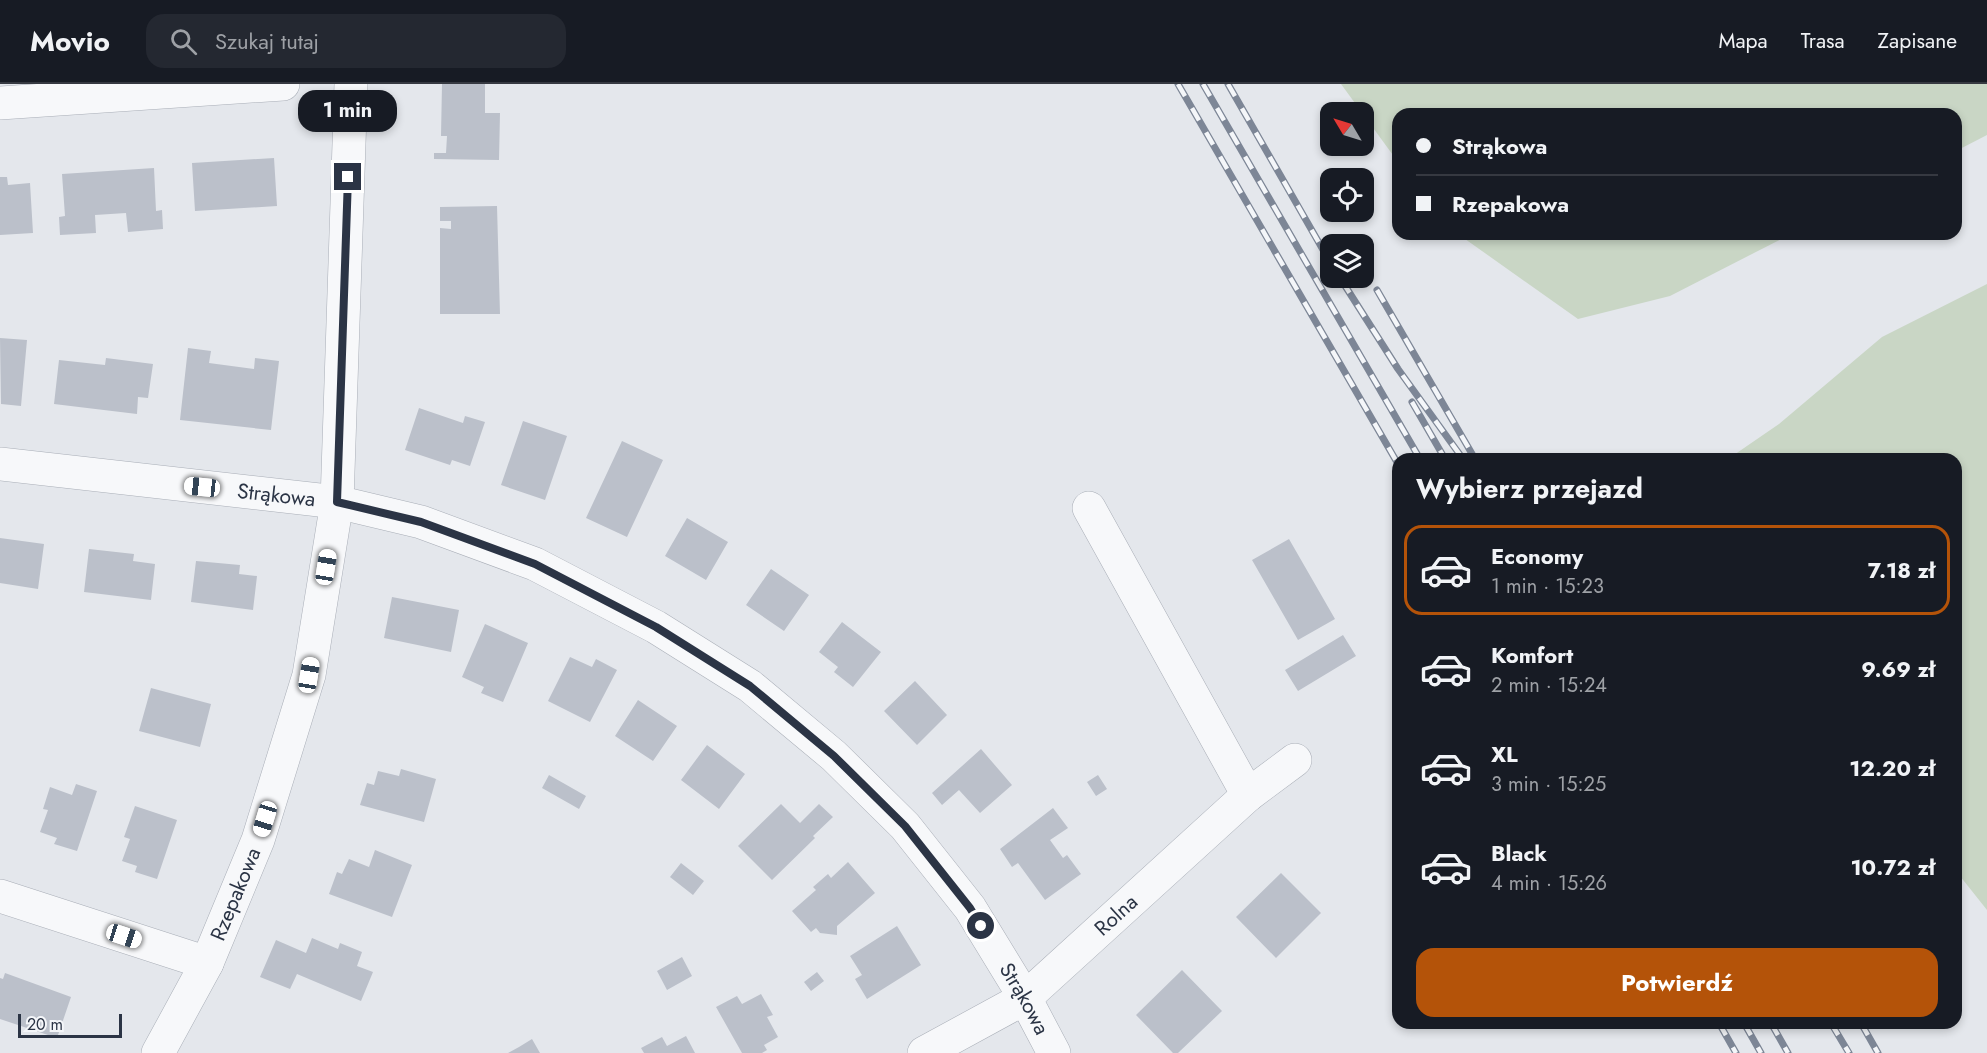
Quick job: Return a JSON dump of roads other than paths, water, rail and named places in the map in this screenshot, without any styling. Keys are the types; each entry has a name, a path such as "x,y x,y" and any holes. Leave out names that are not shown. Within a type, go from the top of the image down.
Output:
{"street":[{"path":"0,103 283,84"},
{"name":"Rzepakowa","path":"158,1053 207,963 258,840 309,675 337,502 351,84"},
{"name":"Strąkowa","path":"0,464 337,502 421,522 535,564 656,627 750,686 834,756 905,826 970,908 1025,998 1054,1053"},
{"path":"1089,508 1248,795"},
{"name":"Rolna","path":"924,1053 1025,998 1248,795 1296,760"},
{"path":"0,896 207,963"}],"railway":[{"path":"1178,84 1392,454"},
{"path":"1203,84 1417,453"},
{"path":"1228,84 1320,245"},
{"path":"1346,288 1398,369 1459,453"},
{"path":"1377,290 1472,453"},
{"path":"1412,402 1442,453"},
{"path":"1722,1029 1736,1053"},
{"path":"1747,1029 1761,1053"},
{"path":"1774,1029 1788,1053"},
{"path":"1835,1029 1849,1053"},
{"path":"1864,1029 1878,1053"}]}
